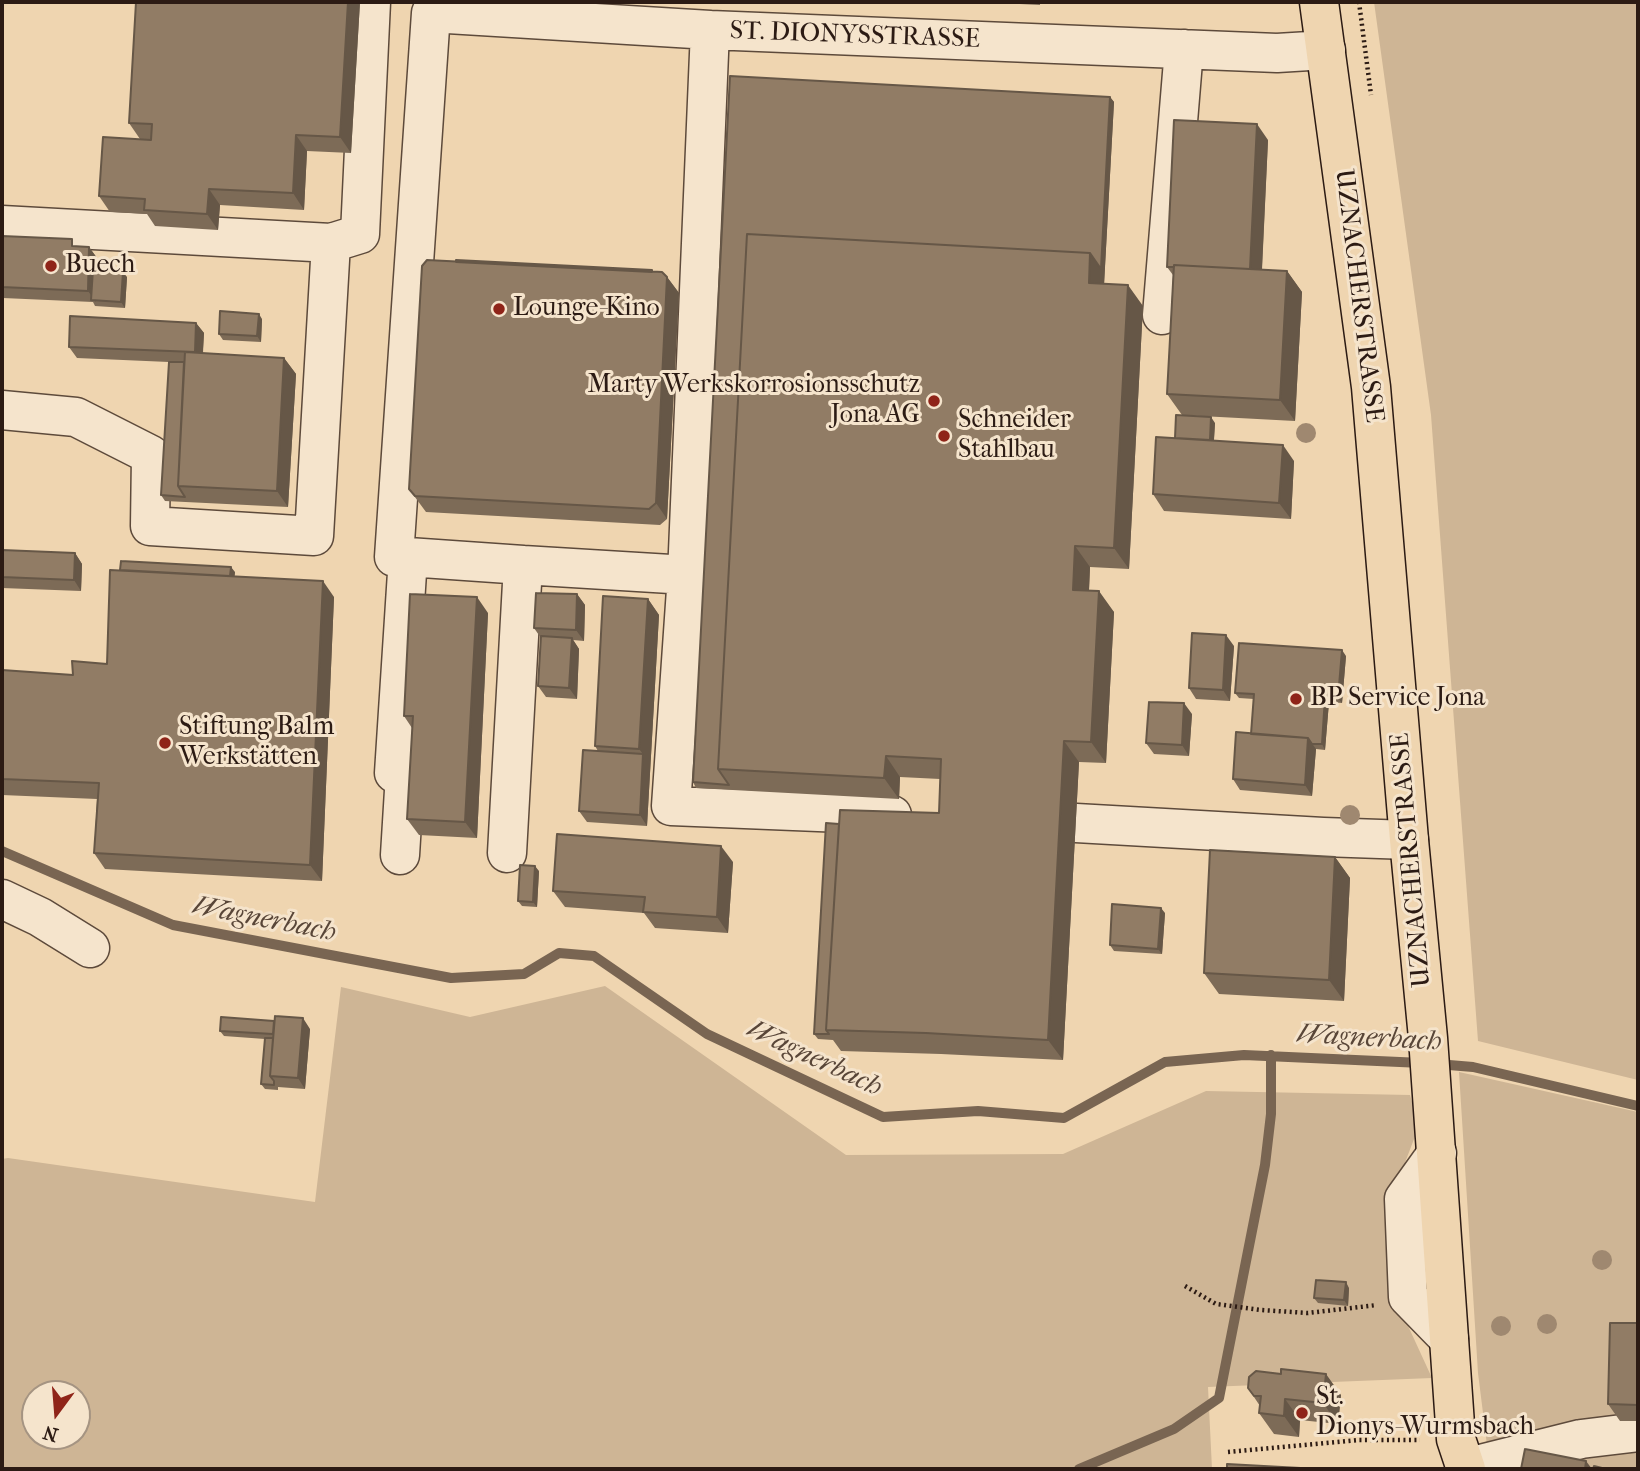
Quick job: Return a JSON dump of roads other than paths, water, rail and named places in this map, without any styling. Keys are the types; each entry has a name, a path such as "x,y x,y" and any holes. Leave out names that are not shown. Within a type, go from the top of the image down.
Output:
{"main road":[{"name":"UZNACHERSTRASSE","path":"1319,2 1371,387 1428,1038 1449,1339 1462,1459"}],"street":[{"path":"2,225 331,243 360,234 371,2"},
{"path":"688,570 523,565 394,556 431,13 710,30"},
{"name":"ST. DIONYSSTRASSE","path":"927,816 671,806 688,570 710,30 1278,53 1326,50"},
{"path":"1162,315 1184,49"},
{"path":"2,410 76,417 151,455 150,526 314,536 331,243"},
{"path":"400,855 405,774 394,773 408,558"},
{"path":"507,853 523,565"},
{"path":"1076,823 1323,838 1409,839"},
{"path":"2,899 40,917 90,948"},
{"path":"1437,1153 1404,1199 1408,1297 1449,1339"},
{"path":"1462,1459 1638,1432"}],"waterway":[{"name":"Wagnerbach","path":"2,851 173,925 451,978 524,974 559,953 594,956 707,1034 883,1117 978,1111 1064,1118 1165,1062 1244,1055 1422,1063"},
{"path":"1079,1469 1174,1429 1219,1398 1265,1165 1271,1114 1271,1055"},
{"name":"Wagnerbach","path":"1437,1064 1473,1067 1638,1106"}],"place":[{"name":"Buech","path":"51,266"},
{"name":"Lounge-Kino","path":"499,309"},
{"name":"Marty Werkskorrosionsschutz Jona AG","path":"934,401"},
{"name":"Schneider Stahlbau","path":"944,436"},
{"name":"BP Service Jona","path":"1296,699"},
{"name":"Stiftung Balm Werkstätten","path":"165,743"},
{"name":"St. Dionys-Wurmsbach","path":"1302,1413"}]}
